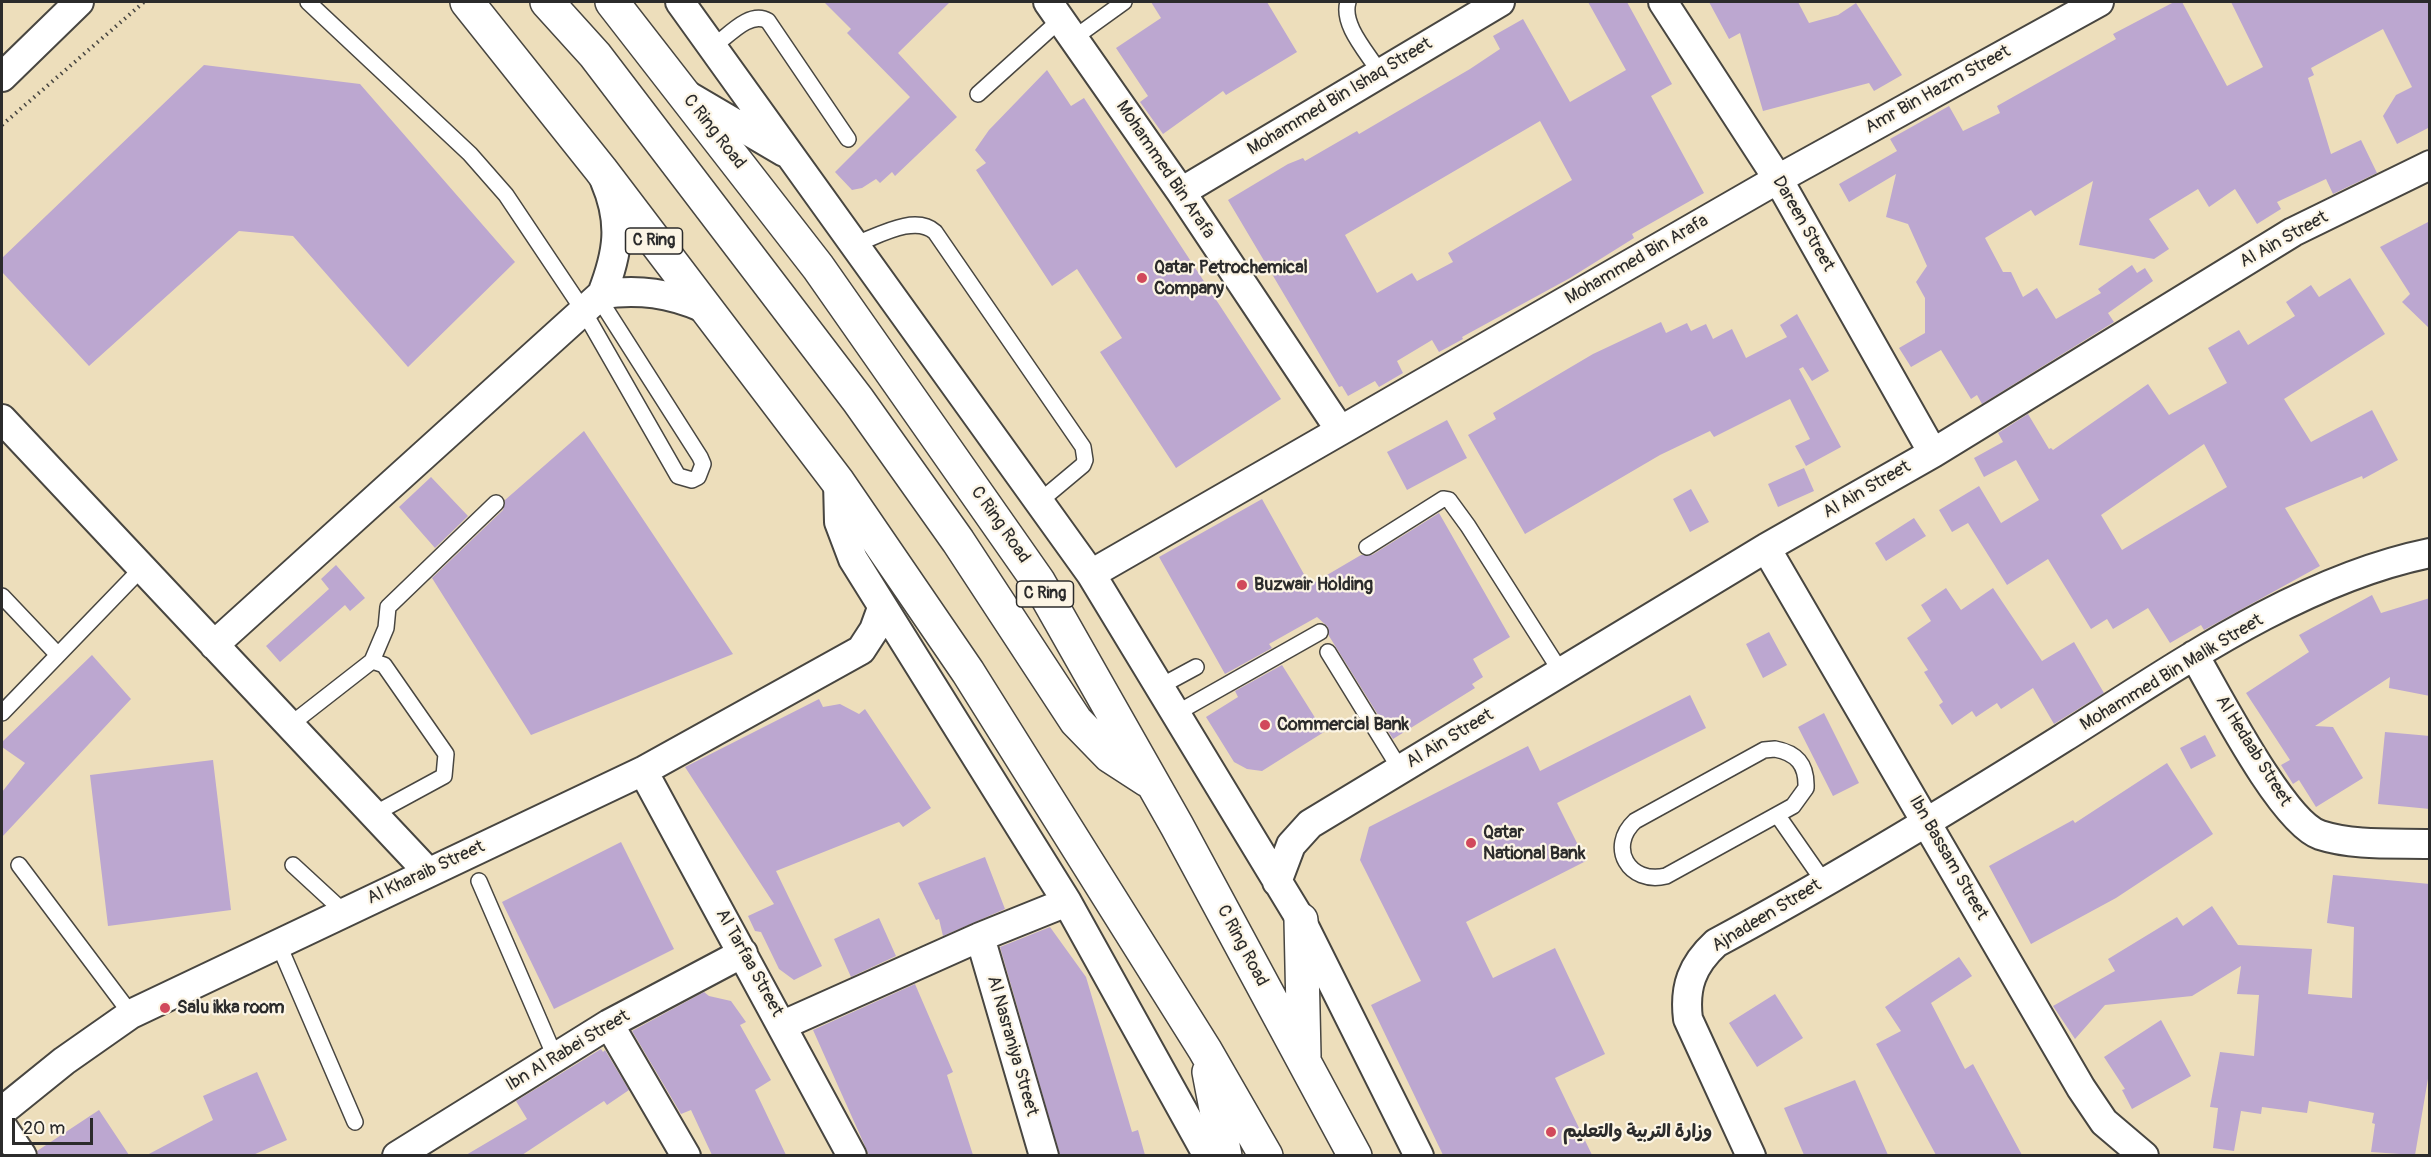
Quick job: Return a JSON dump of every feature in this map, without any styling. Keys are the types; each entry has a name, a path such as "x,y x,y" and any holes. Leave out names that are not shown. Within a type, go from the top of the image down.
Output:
{"highway":[{"name":"C Ring","path":"466,2 601,170 838,482 968,672 1205,1050 1266,1155"},
{"path":"547,2 596,55 858,400 958,541 1076,722 1110,756 1151,783"},
{"name":"C Ring Road","path":"612,2 687,95 818,267 1038,581 1355,1155"},
{"path":"1301,920 1304,1061"},
{"path":"1205,1050 1225,1155"}],"street":[{"path":"2,77 79,2"},
{"path":"680,2 714,46 1091,574 1301,920 1419,1155"},
{"name":"Mohammed Bin Ishaq Street","path":"1181,192 1500,2"},
{"name":"Dareen Street","path":"1663,2 1778,179 1933,453"},
{"name":"Amr Bin Hazm Street","path":"1778,179 2057,11 2099,2"},
{"name":"Mohammed Bin Arafa","path":"1061,20 1181,192 1340,430"},
{"path":"687,95 791,156"},
{"name":"Al Ain Street","path":"1277,882 1291,845 1310,824 1766,548 1933,453 2293,232 2430,165"},
{"path":"214,645 594,301 614,264 618,232 614,200 601,170"},
{"name":"Mohammed Bin Arafa","path":"1091,574 1778,179"},
{"path":"594,301 628,291 655,292 680,298 704,308"},
{"path":"2,419 428,872"},
{"path":"838,482 839,522 844,541 882,608 1067,902 1208,1155"},
{"name":"Ibn Bassam Street","path":"1766,548 2081,1088 2104,1122 2144,1155"},
{"name":"Mohammed Bin Malik Street","path":"1928,823 2194,656 2329,583 2430,553"},
{"path":"882,608 874,630 861,650 887,652 968,672"},
{"name":"Al Kharaib Street","path":"2,1111 63,1062 131,1014 643,771 861,650"},
{"name":"Al Hedaab Street","path":"2194,656 2279,800 2299,821 2318,834 2343,840 2430,844"},
{"name":"Al Tarfaa Street","path":"643,771 852,1155"},
{"name":"Ajnadeen Street","path":"1751,1155 1693,1035 1686,1002 1688,985 1694,969 1716,943 1928,823"},
{"name":"Al Ain Street","path":"1246,832 1268,833 1310,824"},
{"path":"783,1025 980,936 1067,902"},
{"name":"Al Nasraniya Street","path":"980,936 1044,1155"},
{"name":"Ibn Al Rabei Street","path":"401,1154 609,1024 743,953"},
{"path":"609,1024 678,1153"},
{"path":"2,1126 22,1155"}],"lane":[{"path":"308,2 334,24 489,174 594,301 700,457 703,464 698,477 692,480 678,476 594,301"},
{"path":"978,94 1061,20 1124,2"},
{"path":"1348,2 1345,12 1349,24 1380,73"},
{"path":"714,46 751,19 763,18 768,21 848,139"},
{"path":"856,244 915,224 930,227 939,237 1083,447 1085,460 1083,465 1040,501"},
{"path":"1367,547 1443,499 1449,500 1561,672"},
{"path":"290,725 372,661 386,628 388,607 496,503"},
{"path":"2,713 142,568"},
{"path":"2,596 58,655"},
{"path":"1175,714 1320,632"},
{"path":"1328,652 1400,769"},
{"path":"372,661 384,665 446,754 444,776 374,814"},
{"path":"1159,687 1196,667"},
{"path":"1776,748 1796,756 1803,765 1806,776 1806,788 1801,798 1778,816 1666,876 1657,878 1639,875 1626,862 1622,853 1624,835 1635,821 1764,750 1776,748"},
{"path":"1778,816 1824,882"},
{"path":"19,865 131,1014"},
{"path":"293,865 344,912"},
{"path":"479,881 556,1059"},
{"path":"278,943 355,1122"}],"path":[{"path":"2,125 144,2"}],"building":[{"path":"824,2 950,2 898,53 957,117 895,176 892,172 880,183 876,179 862,188 852,190 835,172 910,97 847,33 851,29"},
{"path":"1151,2 1267,2 1297,52 1226,95 1223,91 1163,134 1140,102 1148,96 1116,48 1161,18"},
{"path":"1588,2 1627,2 1672,84 1651,96 1704,193 1632,234 1634,238 1570,278 1439,352 1432,340 1397,361 1403,373 1379,387 1375,381 1348,396 1342,386 1339,387 1228,200 1288,164 1303,158 1305,161 1357,131 1359,134 1470,69 1500,49 1493,36 1523,19 1570,102 1626,70","holes":["1540,121 1572,180 1448,253 1453,262 1417,281 1412,273 1377,293 1345,235"]},
{"path":"1709,2 1798,2 1809,23 1838,15 1856,3 1902,75 1874,91 1869,83 1763,111 1740,33 1729,39"},
{"path":"2174,2 2182,2 2227,86 2263,67 2231,2 2430,2 2430,127 2397,144 2383,116 2396,95 2412,87 2383,29 2311,68 2314,75 2308,78 2331,154 2361,140 2377,173 2333,194 2326,179 2277,202 2281,209 2257,224 2235,189 2209,207 2198,189 2149,219 2169,249 2154,259 2079,245 2093,181 2035,216 2031,210 1985,238 2003,272 2011,272 2023,297 2037,288 2056,319 2101,293 2098,289 2132,265 2137,273 2145,268 2153,281 2108,313 2114,322 1982,404 1977,395 1971,399 1941,350 1911,367 1899,348 1925,333 1925,298 1916,282 1927,266 1908,224 1886,217 1896,174 1849,202 1839,184 1897,151 1890,139 1949,106 1963,131 2000,113 1997,106 2116,39 2113,34"},
{"path":"204,65 360,84 515,262 408,367 293,236 239,231 89,366 2,272 2,258"},
{"name":"Qatar Petrochemical Company","path":"1047,70 1071,106 1084,98 1281,399 1176,468 1100,352 1122,338 1077,269 1052,286 976,170 986,163 975,150 989,130"},
{"path":"2430,221 2430,329 2402,302 2410,294 2380,247"},
{"path":"2350,278 2385,334 2284,399 2311,442 2372,410 2398,460 2363,479 2362,476 2285,508 2320,566 2204,630 2201,625 2170,643 2148,608 2113,629 2107,619 2091,629 2048,559 2007,585 1968,523 1952,532 1939,510 1979,486 2001,523 2039,500 2016,460 1984,477 1974,458 2003,442 1998,433 2028,414 2049,449 2053,450 2148,384 2169,415 2227,383 2208,348 2239,330 2248,345 2295,316 2286,302 2311,285 2319,297","holes":["2204,444 2227,487 2122,550 2101,515"]},
{"path":"1797,314 1829,371 1812,381 1803,367 1799,369 1841,447 1806,466 1795,446 1810,439 1790,399 1714,437 1710,431 1660,455 1525,534 1468,435 1496,419 1493,413 1593,354 1661,322 1666,333 1687,323 1691,331 1706,324 1713,339 1732,329 1746,358 1787,337 1780,325"},
{"path":"1447,420 1467,458 1407,490 1387,452"},
{"path":"584,431 733,654 531,735 432,578 503,510 505,500"},
{"path":"1804,468 1814,491 1778,507 1768,484"},
{"path":"431,477 468,516 435,548 399,507"},
{"path":"1691,489 1709,522 1690,532 1673,499"},
{"path":"1262,499 1310,585 1361,555 1372,555 1439,513 1510,637 1473,659 1483,677 1472,684 1475,688 1393,739 1329,636 1328,627 1317,617 1269,644 1272,648 1225,674 1159,557"},
{"path":"1914,518 1926,536 1886,561 1875,543"},
{"path":"336,565 365,598 350,611 345,605 280,662 266,646 329,589 321,579"},
{"path":"1946,588 1961,610 1993,588 2042,661 2074,642 2104,693 2054,724 2033,688 2001,709 1997,703 1976,717 1972,711 1952,725 1939,705 1943,702 1924,672 1928,670 1907,638 1931,621 1921,605"},
{"path":"2372,595 2381,613 2430,598 2430,696 2389,688 2390,677 2315,726 2333,727 2363,778 2316,807 2299,780 2293,784 2281,765 2290,760 2246,693 2309,652 2299,635"},
{"path":"1769,632 1787,665 1763,678 1746,644"},
{"path":"92,655 131,699 2,837 2,792 25,763 2,747 2,742"},
{"name":"Commercial Bank","path":"1282,665 1324,732 1262,771 1247,769 1234,762 1206,717 1238,697 1235,691"},
{"path":"1690,695 1706,728 1557,803 1586,861 1466,922 1493,978 1555,948 1605,1054 1555,1078 1592,1155 1443,1155 1371,1005 1421,981 1360,860 1369,827 1528,746 1540,771"},
{"path":"819,699 823,707 840,704 859,714 865,709 931,808 903,827 899,822 776,871 822,966 794,980 779,969 761,932 755,931 748,916 774,904 685,767"},
{"path":"1824,713 1859,783 1833,796 1798,727"},
{"path":"2385,732 2430,736 2430,809 2378,804"},
{"path":"2205,735 2216,756 2191,769 2180,748"},
{"path":"213,760 231,910 108,926 90,775"},
{"path":"2167,763 2213,834 2116,898 2031,944 1989,866 2073,820 2075,823"},
{"path":"621,842 674,949 554,1009 502,902"},
{"path":"985,857 1005,909 943,936 939,919 936,920 918,883"},
{"path":"2333,875 2430,884 2430,1067 2415,1155 2371,1152 2375,1124 2372,1123 2374,1113 2309,1101 2307,1113 2262,1107 2261,1114 2241,1111 2234,1151 2213,1148 2218,1108 2210,1107 2220,1052 2254,1056 2259,995 2237,994 2241,966 2192,996 2105,1005 2075,1039 2053,1006 2115,971 2108,959 2177,917 2183,926 2212,906 2238,945 2312,949 2308,994 2352,998 2354,927 2327,923"},
{"path":"879,918 896,956 851,977 834,939"},
{"path":"1050,927 1086,977 1132,1132 1138,1130 1145,1155 1060,1155 1000,947"},
{"path":"1959,957 1972,976 1931,1003 1965,1069 1973,1064 2022,1155 1936,1155 1876,1044 1901,1031 1885,1007"},
{"path":"915,984 953,1072 947,1075 973,1155 869,1155 813,1030"},
{"path":"704,992 709,996 731,1001 746,1022 740,1025 771,1080 755,1090 786,1155 712,1155 691,1110 681,1114 632,1031"},
{"path":"1775,994 1803,1038 1757,1067 1729,1023"},
{"path":"2161,1020 2191,1076 2132,1109 2122,1090 2125,1089 2104,1057"},
{"path":"601,1049 603,1052 605,1050 629,1090 607,1105 604,1101 522,1155 466,1155 527,1119 516,1101"},
{"path":"257,1072 287,1140 253,1155 147,1155 213,1120 203,1096"},
{"path":"1855,1080 1888,1155 1804,1155 1784,1108"},
{"path":"99,1110 129,1155 38,1155 37,1151"}],"place":[{"name":"Qatar Petrochemical Company","path":"1142,278"},
{"name":"Buzwair Holding","path":"1242,585"},
{"name":"Commercial Bank","path":"1265,725"},
{"name":"Qatar National Bank","path":"1471,843"},
{"name":"Salu ikka room","path":"165,1008"},
{"name":"وزارة التربية والتعليم","path":"1551,1132"}]}
